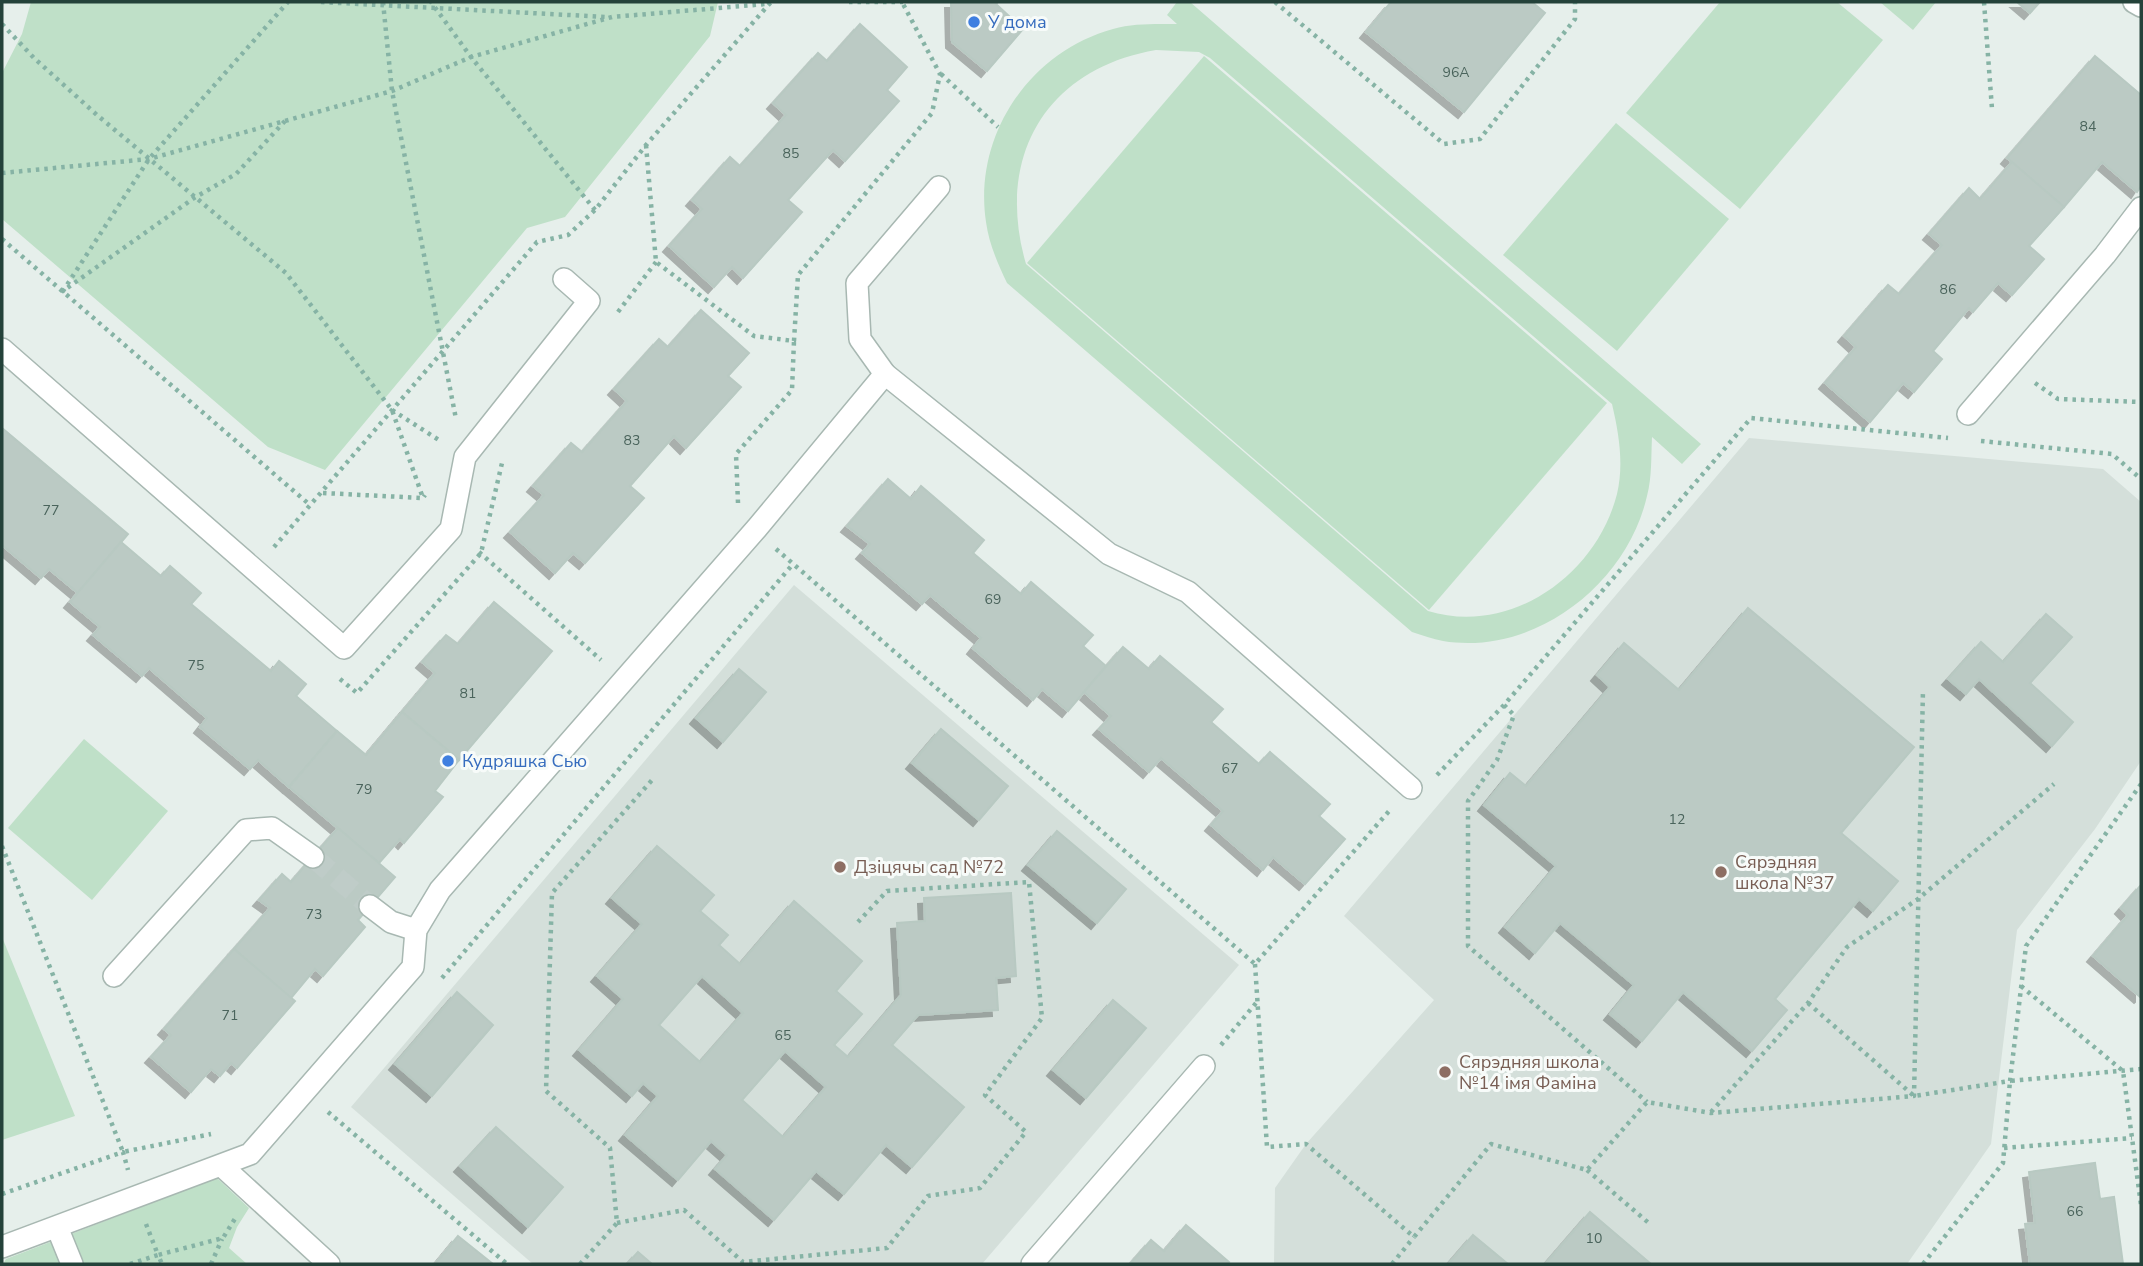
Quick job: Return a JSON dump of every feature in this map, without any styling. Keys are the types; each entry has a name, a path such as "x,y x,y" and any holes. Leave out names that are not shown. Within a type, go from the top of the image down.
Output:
{"lane":[{"path":"2134,2 2141,6"},
{"path":"939,187 857,283 860,339 885,374 1109,554 1188,592 1411,788"},
{"path":"1969,414 2141,208"},
{"path":"2,349 344,648 451,529 465,457 589,301 564,279"},
{"path":"2,1247 223,1167 250,1154 413,967 416,930 440,890 757,528 885,374"},
{"path":"114,976 246,830 272,828 313,857"},
{"path":"370,906 391,922 416,930"},
{"path":"1032,1264 1204,1066"},
{"path":"223,1167 329,1264"},
{"path":"57,1227 72,1264"}],"path":[{"path":"63,291 149,159 288,2"},
{"path":"321,2 350,5 384,2 433,4 612,17 769,3"},
{"path":"384,2 392,91 441,354 465,457"},
{"path":"849,2 903,2 940,74 998,127"},
{"path":"1275,2 1444,144 1480,139 1575,19 1575,2"},
{"path":"1984,2 1992,109"},
{"path":"253,569 322,493 537,242 568,235 595,210 646,145 769,3"},
{"path":"433,4 471,57 595,210"},
{"path":"2,173 149,159 392,91 471,57 612,17"},
{"path":"2,24 34,58 149,159 286,273 392,410 423,498 451,529 607,665"},
{"path":"646,145 656,262 754,336 793,341 798,275 932,113 940,74"},
{"path":"63,291 194,198 236,174 285,121"},
{"path":"2,239 310,505"},
{"path":"2010,365 2058,399 2141,402"},
{"path":"392,410 465,457"},
{"path":"1414,1237 1306,1144 1266,1147 1255,964 1411,788 1436,776 1504,705 1751,418 1961,439"},
{"path":"1975,440 2112,454 2141,479"},
{"path":"322,493 423,498 465,457"},
{"path":"757,528 793,564 1255,964"},
{"path":"434,987 793,564"},
{"path":"1914,1096 1923,690"},
{"path":"1504,705 1514,715 1497,760 1468,801 1468,946 1647,1102 1711,1112 1914,1096 2010,1081 2141,1069"},
{"path":"617,1223 610,1148 546,1091 552,893 653,779"},
{"path":"1711,1112 1808,1003 1847,947 1918,899 2054,784"},
{"path":"1923,1264 2003,1163 2026,946 2141,784"},
{"path":"2,846 123,1152"},
{"path":"580,1264 617,1223 684,1210 743,1262 887,1248 928,1196 980,1188 1026,1132 985,1095 1042,1018 1029,882 887,891 858,922"},
{"path":"2021,986 2123,1071 2141,1205"},
{"path":"1204,1066 1256,1002"},
{"path":"1808,1003 1914,1096"},
{"path":"318,1121 337,1101"},
{"path":"1587,1170 1647,1102"},
{"path":"328,1112 507,1264"},
{"path":"2004,1148 2132,1138"},
{"path":"1392,1264 1491,1144 1587,1170 1651,1226"},
{"path":"211,1264 251,1191"},
{"path":"130,1264 223,1238"},
{"path":"158,1255 162,1264"}],"shaded area":[{"name":"Сярэдняя школа №37","path":"1749,438 2103,469 2141,502 2141,761 2095,829 2017,930 1991,1144 1907,1264 1274,1264 1275,1188 1306,1144 1434,1000 1344,916"},
{"name":"Дзіцячы сад №72","path":"794,585 1239,965 982,1264 533,1264 351,1107"}],"green space":[{"path":"31,2 718,2 710,36 565,217 527,228 325,470 268,447 2,219 2,73 22,34"},
{"path":"1177,2 1190,2 1701,444 1682,464 1652,437 1649,489 1636,528 1620,558 1598,585 1572,607 1543,625 1511,637 1477,643 1443,641 1412,632 1007,283 989,238 984,190 998,129 1013,102 1032,77 1083,40 1129,26 1177,24 1167,15","holes":["1156,50 1199,52 1210,58 1612,404 1620,449 1617,494 1606,524 1590,550 1570,574 1545,593 1518,607 1489,615 1459,617 1428,611 1026,264 1018,225 1018,189 1024,155 1038,124 1058,98 1084,77 1117,60"]},
{"path":"1720,2 1837,2 1883,40 1740,209 1626,113"},
{"path":"1880,2 1936,2 1913,30"},
{"path":"1204,56 1607,403 1429,610 1027,263"},
{"path":"1616,123 1729,219 1617,351 1503,255"},
{"path":"84,739 168,811 92,900 8,828"},
{"path":"2,937 75,1116 2,1140"},
{"path":"217,1178 249,1208 237,1227 229,1248 247,1264 3,1264 6,1259"}],"building":[{"path":"951,2 998,2 996,4 1023,29 987,71 952,42"},
{"path":"1391,2 1532,2 1545,13 1464,112 1366,32"},
{"path":"2017,2 2040,2 2030,13"},
{"path":"860,24 907,67 887,90 899,101 845,161 833,150 788,200 802,212 743,278 732,267 714,287 669,246 702,209 692,200 730,157 740,166 786,115 773,103 818,53 827,61"},
{"path":"2095,56 2141,95 2141,186 2137,192 2102,162 2064,207 2007,158"},
{"path":"2012,162 2064,207 2029,246 2044,259 2012,295 1998,283 1973,312 1969,308 1933,351 1942,359 1914,392 1903,383 1870,422 1825,383 1856,347 1844,336 1888,285 1899,294 1942,245 1929,234 1969,188 1980,199"},
{"path":"701,310 749,353 728,376 741,387 686,448 674,436 630,486 644,498 585,563 573,553 555,573 510,532 544,495 533,486 571,443 582,452 627,401 614,389 659,339 668,347"},
{"path":"2,428 128,534 78,593 49,569 41,578 2,545"},
{"path":"888,479 911,499 921,486 984,540 973,553 1021,594 1031,582 1093,635 1083,646 1106,666 1068,711 1042,689 1033,700 973,648 981,638 930,595 922,604 862,553 870,544 847,526"},
{"path":"121,542 161,576 170,566 201,593 191,604 271,671 279,661 306,684 296,696 337,731 289,787 258,760 250,769 200,727 207,718 149,668 142,676 93,635 100,627 70,602"},
{"path":"494,602 552,651 459,760 402,712 435,673 422,662 446,635 458,644"},
{"path":"1748,608 1914,747 1841,833 1898,881 1873,911 1859,899 1775,999 1787,1010 1752,1051 1683,992 1642,1041 1610,1014 1634,985 1560,923 1535,953 1505,927 1556,866 1484,805 1510,773 1526,786 1610,687 1597,675 1624,643 1679,690"},
{"path":"2046,614 2072,637 2030,683 2073,722 2052,746 1979,679 1966,694 1948,679 1981,642 2003,662"},
{"path":"1123,647 1149,669 1160,656 1223,709 1211,722 1259,764 1270,752 1330,804 1319,816 1345,839 1305,884 1273,857 1263,870 1211,825 1223,811 1161,758 1149,772 1099,729 1111,716 1084,692"},
{"path":"739,669 766,692 723,742 696,718"},
{"path":"402,712 459,760 435,791 443,797 404,843 400,839 379,863 289,787 337,731 366,755"},
{"path":"941,729 1008,786 979,820 912,763"},
{"path":"338,828 395,877 358,920 365,927 323,976 315,969 291,998 234,949 270,908 259,900 282,874 291,882"},
{"path":"1057,831 1126,889 1097,923 1028,865"},
{"path":"657,846 714,895 700,911 728,935 719,945 740,964 794,901 862,961 836,991 862,1014 834,1045 848,1057 901,995 897,923 925,921 924,898 1011,893 1016,976 996,978 998,1010 918,1015 892,1045 964,1107 912,1167 886,1145 844,1194 816,1171 774,1220 715,1169 727,1155 711,1141 678,1180 625,1135 658,1096 643,1083 632,1096 579,1050 623,999 597,976 642,924 612,898","holes":["702,976 743,1013 700,1062 659,1025","785,1051 826,1087 783,1137 742,1100"]},
{"path":"2141,885 2140,997 2093,956 2128,915 2121,908"},
{"path":"234,949 295,1001 237,1068 231,1063 220,1076 211,1069 191,1092 151,1057 171,1035 164,1029"},
{"path":"457,992 493,1025 432,1096 395,1064"},
{"path":"1113,1000 1146,1028 1086,1098 1053,1070"},
{"path":"496,1127 563,1187 528,1227 460,1166"},
{"path":"2095,1163 2100,1199 2114,1197 2123,1264 2030,1264 2025,1224 2035,1223 2029,1172"},
{"path":"1590,1212 1651,1264 1545,1264"},
{"path":"1186,1225 1229,1262 1130,1264 1151,1240 1164,1251"},
{"path":"1473,1235 1508,1264 1448,1264"},
{"path":"458,1236 493,1264 435,1264"},
{"path":"638,1252 652,1264 627,1264"}],"tunnel":[{"path":"313,857 370,906"}],"place":[{"name":"У дома","path":"974,22"},
{"name":"Кудряшка Сью","path":"448,761"},
{"name":"Дзіцячы сад №72","path":"840,867"},
{"name":"Сярэдняя школа №37","path":"1721,872"},
{"name":"Сярэдняя школа №14 імя Фаміна","path":"1445,1072"}]}
